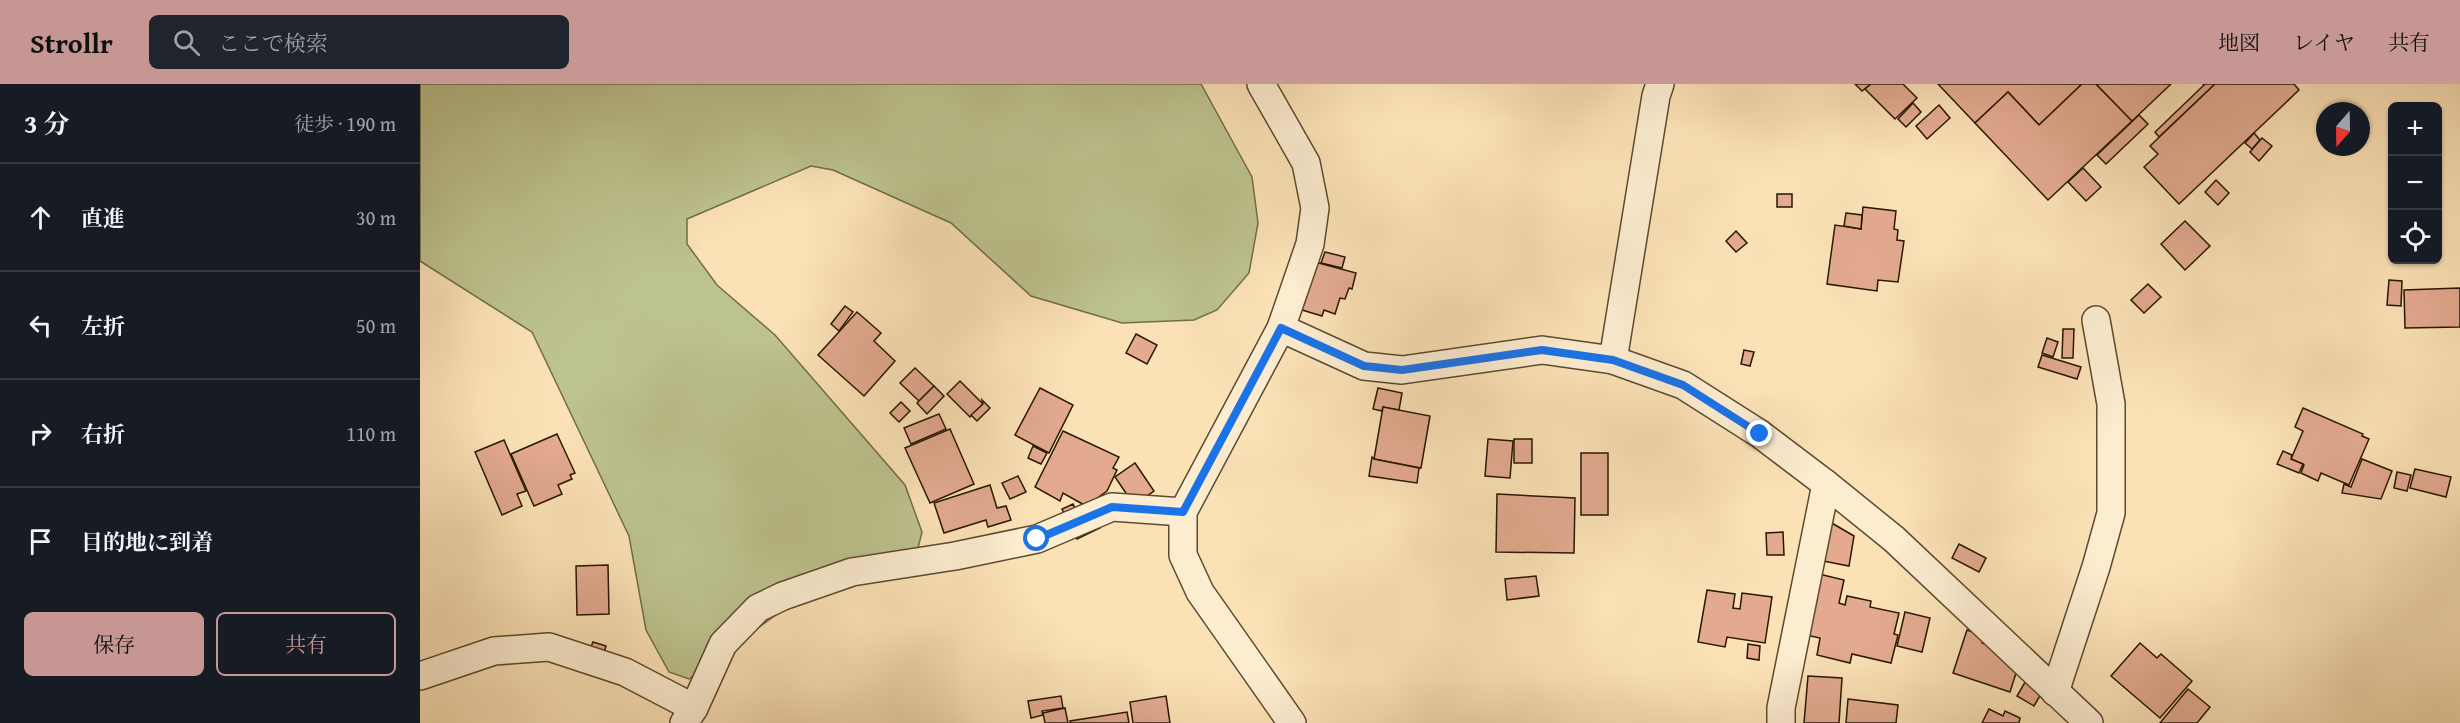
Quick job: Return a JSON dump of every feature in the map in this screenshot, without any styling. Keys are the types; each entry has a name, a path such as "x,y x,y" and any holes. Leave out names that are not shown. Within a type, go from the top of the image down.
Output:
{"street":[{"path":"1261,84 1306,163 1315,208 1310,244 1281,328 1183,512 1183,555 1200,592 1292,723"},
{"path":"1613,360 1656,96 1660,84"},
{"path":"2055,692 2096,567 2111,513 2111,404 2096,320"},
{"path":"1281,328 1364,366 1402,370 1542,350 1613,360 1683,385 1760,434 1894,539 2088,723"},
{"path":"1781,723 1781,708 1826,484"},
{"path":"420,676 494,651 549,647 625,672 689,716 723,644 758,608 783,596 852,572 955,556 1037,539 1112,507 1183,512"}],"green space":[{"path":"420,84 1201,84 1252,177 1258,223 1249,273 1217,310 1194,320 1122,323 1031,296 951,223 833,170 811,166 687,219 687,244 717,285 775,335 905,485 922,532 913,568 796,600 689,679 669,672 646,630 629,536 532,332 420,261"}],"building":[{"path":"1855,84 1871,84 1862,91"},
{"path":"1871,84 1903,84 1917,98 1895,119 1865,89"},
{"path":"1938,84 2082,84 2039,125 2008,92 1975,123"},
{"path":"2082,84 2096,84 2132,121 2048,200 1975,123 2008,92 2039,125"},
{"path":"2096,84 2171,84 2132,121"},
{"path":"2203,84 2215,84 2159,137 2155,132"},
{"path":"2215,84 2294,84 2299,90 2179,204 2144,167 2158,154 2150,146"},
{"path":"1913,103 1921,112 1906,127 1898,119"},
{"path":"1939,105 1950,118 1927,139 1916,126"},
{"path":"2139,115 2148,124 2106,164 2097,155"},
{"path":"2254,133 2260,140 2252,149 2245,143"},
{"path":"2262,138 2272,146 2259,161 2250,152"},
{"path":"2083,168 2101,187 2086,201 2068,182"},
{"path":"2216,180 2229,193 2218,205 2205,192"},
{"path":"1777,194 1792,194 1792,207 1777,207"},
{"path":"1863,207 1896,211 1894,229 1898,230 1897,240 1904,241 1898,282 1878,280 1877,291 1827,284 1835,225 1861,229"},
{"path":"1846,213 1862,215 1861,229 1844,226"},
{"path":"2185,221 2210,246 2185,270 2161,244"},
{"path":"1736,231 1747,243 1736,252 1726,241"},
{"path":"1325,252 1345,257 1342,268 1321,263"},
{"path":"1315,262 1356,273 1352,289 1349,288 1345,299 1340,298 1335,314 1324,310 1322,316 1302,310"},
{"path":"2389,280 2402,281 2401,306 2387,305"},
{"path":"2148,284 2161,297 2144,313 2131,300"},
{"path":"2460,288 2460,327 2405,328 2404,290"},
{"path":"845,306 853,312 839,331 831,324"},
{"path":"857,312 881,333 874,341 895,361 864,396 818,355"},
{"path":"2063,329 2074,329 2073,358 2062,358"},
{"path":"1136,334 1157,345 1147,364 1126,353"},
{"path":"2047,338 2058,342 2053,357 2042,353"},
{"path":"1744,350 1754,352 1750,366 1741,364"},
{"path":"2042,355 2081,367 2077,379 2038,367"},
{"path":"915,368 934,386 919,401 900,383"},
{"path":"960,381 983,404 970,417 947,394"},
{"path":"934,386 944,396 927,414 917,403"},
{"path":"1040,388 1073,405 1049,453 1015,435"},
{"path":"1378,388 1402,393 1399,410 1383,407 1382,411 1373,409"},
{"path":"982,400 990,408 977,421 971,415 983,404"},
{"path":"901,402 910,411 899,422 890,413"},
{"path":"1383,407 1430,416 1421,468 1374,459"},
{"path":"2303,408 2363,434 2362,436 2369,439 2349,485 2321,473 2318,481 2301,473 2304,465 2291,459 2303,431 2295,427"},
{"path":"939,414 946,429 911,444 904,428"},
{"path":"950,429 974,484 930,503 905,448"},
{"path":"1063,431 1119,457 1113,468 1117,470 1107,491 1086,506 1063,493 1060,501 1035,487"},
{"path":"557,434 575,473 570,475 572,479 558,485 562,494 534,506 511,454"},
{"path":"1488,439 1513,441 1510,478 1485,476"},
{"path":"1514,439 1532,439 1532,463 1514,463"},
{"path":"504,440 526,491 517,494 522,506 502,515 475,452"},
{"path":"1033,446 1047,453 1041,464 1028,458"},
{"path":"2283,451 2292,455 2291,459 2303,464 2299,473 2277,464"},
{"path":"1581,453 1608,453 1608,515 1581,515"},
{"path":"1372,457 1419,468 1417,483 1369,476"},
{"path":"2362,459 2392,471 2381,499 2342,493 2344,484 2351,487"},
{"path":"1135,463 1154,491 1134,505 1115,477"},
{"path":"2415,469 2451,477 2446,497 2410,488"},
{"path":"2397,472 2411,475 2407,491 2394,488"},
{"path":"1018,476 1026,492 1010,499 1002,483"},
{"path":"990,485 997,508 1006,506 1011,520 988,527 986,520 944,533 934,503"},
{"path":"1497,494 1575,498 1574,553 1496,552"},
{"path":"1073,504 1079,516 1092,510 1100,528 1077,539 1062,509"},
{"path":"1830,522 1854,536 1849,566 1823,561"},
{"path":"1783,532 1784,555 1767,555 1766,533"},
{"path":"1959,544 1986,558 1979,572 1952,558"},
{"path":"608,565 609,614 577,615 576,566"},
{"path":"1819,574 1844,580 1839,603 1845,605 1847,596 1871,601 1870,607 1899,613 1894,634 1898,635 1891,663 1852,654 1850,663 1817,655 1820,638 1806,635"},
{"path":"1536,576 1539,596 1507,600 1505,579"},
{"path":"1707,590 1735,594 1733,608 1740,609 1742,593 1772,597 1765,643 1727,637 1725,647 1698,642"},
{"path":"1905,612 1930,618 1922,652 1897,646"},
{"path":"1967,630 1984,636 1982,643 2014,654 2009,667 2017,670 2010,692 1953,673"},
{"path":"593,642 606,646 603,656 589,652"},
{"path":"2140,643 2157,658 2161,654 2192,681 2160,718 2111,676"},
{"path":"1748,644 1760,646 1759,660 1747,658"},
{"path":"2031,672 2045,687 2034,706 2017,696"},
{"path":"1808,676 1842,678 1839,723 1804,723"},
{"path":"2188,689 2210,707 2197,723 2160,723"},
{"path":"1061,696 1063,708 1042,711 1043,715 1031,718 1028,701"},
{"path":"1166,696 1170,723 1133,723 1130,702"},
{"path":"1848,699 1898,705 1896,723 1846,723"},
{"path":"1065,708 1068,723 1045,723 1043,713"},
{"path":"1989,709 2003,716 2005,711 2020,718 2019,723 1982,723"},
{"path":"1127,712 1129,723 1070,723 1070,721"}],"route":[{"path":"1037,539 1112,507 1183,512 1281,328 1364,366 1402,370 1542,350 1613,360 1683,385 1760,434"}]}
